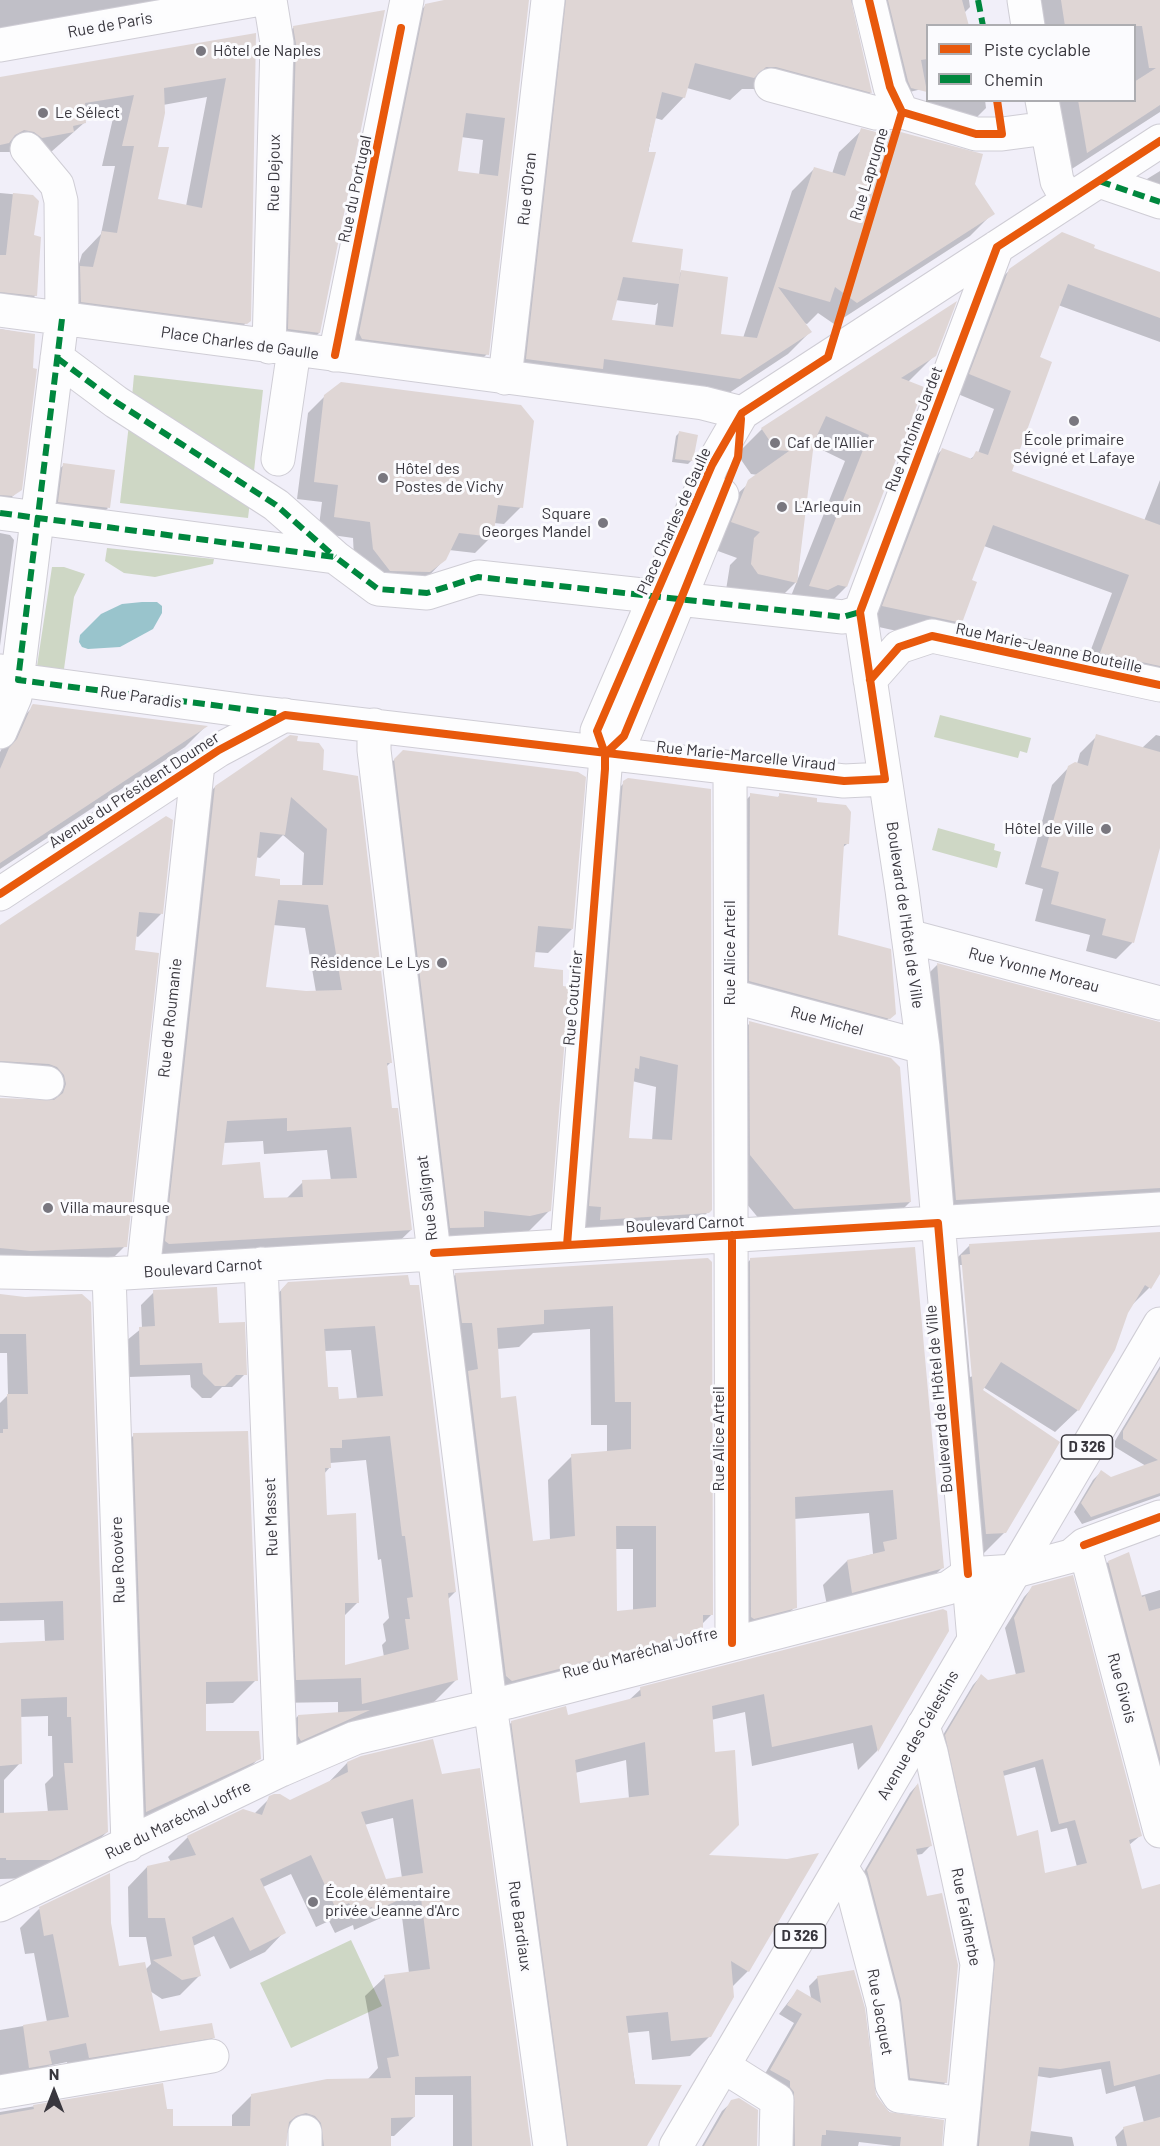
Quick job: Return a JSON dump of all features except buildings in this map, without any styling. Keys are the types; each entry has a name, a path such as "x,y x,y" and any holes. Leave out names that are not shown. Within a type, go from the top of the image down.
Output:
{"street":[{"name":"Rue de Paris","path":"0,45 255,0"},
{"name":"Rue Dejoux","path":"270,0 277,43 281,348 278,459"},
{"name":"Rue du Portugal","path":"335,355 407,0"},
{"name":"Rue d'Oran","path":"505,378 548,0"},
{"name":"Rue Laprugne","path":"869,0 890,87 902,112"},
{"path":"1024,0 1028,24"},
{"path":"771,85 876,113 902,112 976,134 1002,134 1044,114 1057,181 1068,201"},
{"path":"742,413 1160,141"},
{"path":"0,732 15,697 9,676 37,517 62,320 61,201 57,185 27,149"},
{"path":"1099,181 1160,202"},
{"name":"Rue Antoine Jardet","path":"860,617 997,247"},
{"name":"Place Charles de Gaulle","path":"0,310 703,404 742,413 738,457 667,598 624,736 605,754"},
{"name":"Place Charles de Gaulle","path":"57,358 116,402 276,505 334,557 378,589 427,593 478,577 667,598"},
{"name":"Place Charles de Gaulle","path":"0,513 334,557"},
{"path":"667,598 860,617"},
{"name":"Boulevard de l'Hôtel de Ville","path":"860,617 923,1047 974,1640"},
{"name":"Rue Marie-Jeanne Bouteille","path":"870,680 899,647 932,636 1160,685"},
{"name":"Rue Paradis","path":"9,676 285,715"},
{"path":"285,715 605,754"},
{"name":"Avenue du Président Doumer","path":"0,894 198,764 285,715"},
{"name":"Rue Salignat","path":"374,725 374,750 490,1706"},
{"name":"Rue Marie-Marcelle Viraud","path":"605,754 844,781 885,779"},
{"name":"Rue Couturier","path":"567,1245 605,754"},
{"name":"Rue de Roumanie","path":"143,1272 198,764"},
{"name":"Rue Alice Arteil","path":"730,768 732,1643"},
{"name":"Rue Yvonne Moreau","path":"908,936 1160,1003"},
{"name":"Rue Michel","path":"730,996 923,1047"},
{"path":"0,1079 47,1083"},
{"name":"Boulevard Carnot","path":"0,1272 109,1274 1160,1209"},
{"name":"Rue Masset","path":"261,1264 281,1770"},
{"name":"Rue Roovère","path":"109,1274 128,1845"},
{"name":"Avenue des Célestins","path":"676,2146 1160,1324"},
{"name":"Rue du Maréchal Joffre","path":"0,1905 281,1770 355,1738 490,1706 948,1588 968,1574 1015,1570 1071,1556 1084,1545 1160,1517"},
{"path":"1039,1530 1084,1545"},
{"name":"Rue Givois","path":"1084,1545 1160,1831"},
{"name":"Rue Bardiaux","path":"490,1706 550,2146"},
{"name":"Rue Faidherbe","path":"923,1726 931,1752 977,1964 960,2146"},
{"name":"Rue Jacquet","path":"841,1867 851,1883 883,2005 892,2085 899,2096 964,2104"},
{"path":"0,2092 212,2056"},
{"path":"723,2066 777,2100 776,2146"}],"green space":[{"path":"134,375 263,390 253,480 131,408"},
{"path":"130,415 251,493 248,518 120,503"},
{"path":"107,548 214,559 213,564 155,577 124,573 105,561"},
{"path":"52,567 64,567 85,574 74,597 64,669 37,666"},
{"path":"940,715 1031,738 1027,753 1020,751 1018,758 934,737"},
{"path":"938,828 995,844 994,850 1001,852 997,868 932,850"},
{"path":"351,1940 382,2006 291,2048 260,1983"}],"water":[{"path":"157,602 162,606 162,613 153,629 120,647 88,649 82,647 79,642 80,635 101,614 122,604"}],"marked path":[{"path":"978,0 983,24"},
{"path":"1099,181 1160,202"},
{"path":"62,319 18,680 282,714"},
{"path":"57,358 116,402 276,505 335,557"},
{"path":"0,513 335,557 378,589 427,593 478,577 843,617 860,612"}],"cycle path":[{"path":"567,1245 605,769 605,754 597,731 712,465 742,413 828,357 902,112 890,87 869,0"},
{"path":"335,355 401,28"},
{"path":"902,112 976,134 1002,134 997,102"},
{"path":"0,894 219,750 285,715 844,781 885,779 860,612 997,247 1160,141"},
{"path":"605,754 624,736 681,599 738,457 741,419"},
{"path":"870,680 899,647 932,636 1160,685"},
{"path":"434,1253 938,1223 968,1574"},
{"path":"732,1235 732,1643"},
{"path":"1084,1545 1160,1517"}],"place":[{"name":"Hôtel de Naples","path":"201,51"},
{"name":"Le Sélect","path":"43,113"},
{"name":"École primaire Sévigné et Lafaye","path":"1074,421"},
{"name":"Caf de l'Allier","path":"775,443"},
{"name":"Hôtel des Postes de Vichy","path":"383,478"},
{"name":"L'Arlequin","path":"782,507"},
{"name":"Square Georges Mandel","path":"603,523"},
{"name":"Hôtel de Ville","path":"1106,829"},
{"name":"Résidence Le Lys","path":"442,963"},
{"name":"Villa mauresque","path":"48,1208"},
{"name":"École élémentaire privée Jeanne d'Arc","path":"313,1902"}]}
